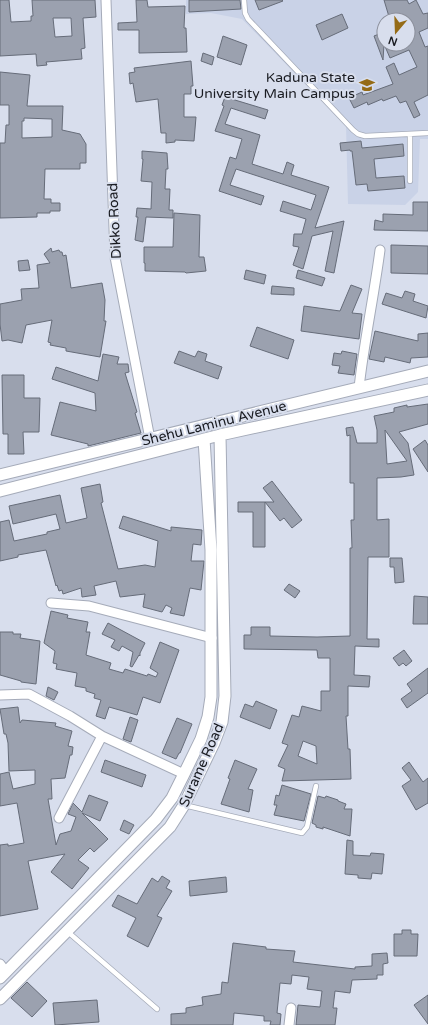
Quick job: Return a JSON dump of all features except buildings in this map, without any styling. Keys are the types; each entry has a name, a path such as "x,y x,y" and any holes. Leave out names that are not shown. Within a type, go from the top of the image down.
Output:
{"street":[{"name":"Dikko Road","path":"106,0 115,257 150,438"},
{"path":"359,388 380,250"},
{"name":"Shehu Laminu Avenue","path":"0,475 428,371"},
{"name":"Shehu Laminu Avenue","path":"0,491 220,434 428,390"},
{"name":"Surame Road","path":"0,999 170,827 184,805 222,722 225,696 224,550 220,434"},
{"name":"Surame Road","path":"2,972 156,819 172,798 201,739 208,717 211,697 212,638 211,550 204,439"},
{"path":"51,603 89,606 212,638"},
{"path":"0,695 29,694 70,716 102,736 184,774"},
{"path":"59,818 102,736"},
{"path":"103,872 113,883"},
{"path":"289,1025 291,1008"}],"lane":[{"path":"244,0 245,13 248,19 358,134 365,136 428,133"},
{"path":"410,134 410,181"},
{"path":"184,805 302,833 307,827 316,786"},
{"path":"67,931 157,1009"}],"shaded area":[{"name":"Kaduna State University Main Campus","path":"186,0 428,0 428,139 420,139 418,192 405,205 348,204 346,126 242,19 211,13 186,14"}],"place":[{"name":"Kaduna State University Main Campus","path":"367,85"}]}
